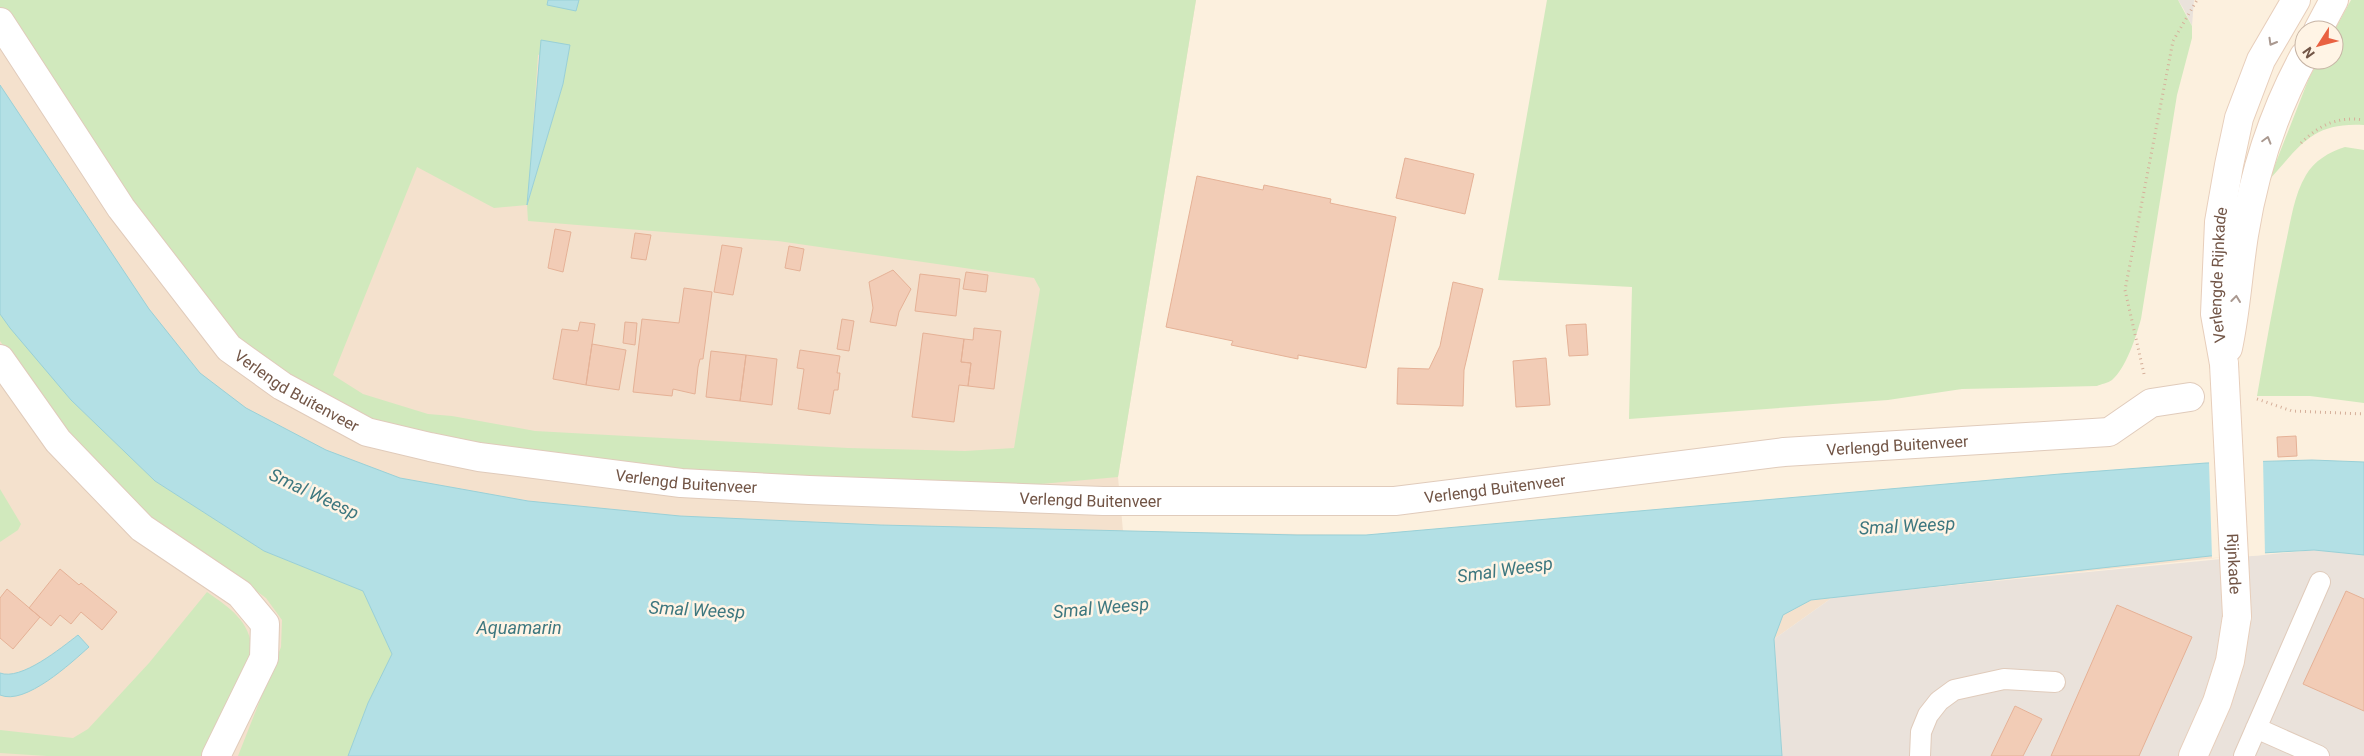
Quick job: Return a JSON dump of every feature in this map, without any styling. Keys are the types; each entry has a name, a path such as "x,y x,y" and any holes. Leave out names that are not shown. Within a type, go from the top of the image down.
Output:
{"street":[{"name":"Verlengde Rijnkade","path":"2224,364 2215,314 2219,222 2229,165 2239,118 2261,60 2296,0"},
{"path":"2322,20 2329,2"},
{"name":"Verlengd Buitenveer","path":"0,22 121,208 229,348 282,386 367,432 479,457 681,483 808,490 1103,501 1395,501 1784,452 2109,432 2151,403 2190,396"},
{"name":"Verlengde Rijnkade","path":"2224,364 2234,318 2244,236 2256,176 2270,129 2296,70"},
{"path":"0,359 58,441 142,528 240,594 265,624 264,658 216,756"},
{"name":"Rijnkade","path":"2193,756 2217,702 2230,661 2237,616 2224,364"}],"lane":[{"path":"2244,756 2320,582"},
{"path":"1920,756 1921,732 1928,715 1939,701 1954,690 2004,679 2055,682"},
{"path":"2256,728 2319,756"}],"path":[{"path":"2151,403 2125,290 2173,40 2197,0"},
{"path":"2297,150 2302,142 2320,126 2350,118 2364,120"},
{"path":"2249,397 2292,411 2364,414"}],"shaded area":[{"path":"0,0 1196,0 1118,477 1123,531 1366,535 1786,499 2275,552 1833,597 1774,639 1782,756 0,756"},
{"path":"2178,0 2194,0 2192,26 2183,8"},
{"path":"2314,550 2364,555 2364,756 1782,756 1774,639 1833,597"}],"green space":[{"path":"0,0 548,0 547,5 576,10 579,0 1196,0 1118,477 1007,487 665,475 411,446 220,342 0,25","holes":["570,45 563,84 528,202 538,55","417,167 494,208 527,205 528,221 778,241 1034,278 1040,289 1014,448 965,451 848,448 535,431 452,416 428,414 363,394 333,375"]},
{"path":"1547,0 2178,0 2192,26 2192,38 2177,95 2141,319 2122,368 2112,380 2097,386 1962,389 1888,400 1629,419 1632,287 1498,280"},
{"path":"2351,0 2364,0 2364,125 2332,127 2309,138 2299,146 2269,180 2313,70 2344,70 2344,20 2340,20"},
{"path":"2345,147 2364,150 2364,403 2310,396 2257,396 2282,261 2293,208 2299,191 2313,165 2328,154"},
{"path":"0,314 71,400 155,481 264,551 363,591 392,654 368,703 348,756 238,756 281,647 282,620 266,598 240,579 157,528 94,472 0,341"},
{"path":"0,489 21,524 18,530 0,542"},
{"path":"207,592 231,610 243,623 252,650 204,756 47,756 0,753 0,730 73,738 88,729 149,663"}],"water":[{"path":"548,0 579,0 576,11 547,5"},
{"path":"541,40 570,45 563,84 527,205"},
{"name":"Aquamarin","path":"0,85 149,309 200,373 246,408 326,450 400,478 528,501 680,516 880,525 1366,535 2060,474 2206,463 2312,460 2364,462 2364,555 2314,550 2210,556 1811,600 1783,615 1774,639 1782,756 348,756 368,703 392,654 363,591 264,551 155,481 71,400 0,314"},
{"path":"78,635 89,647 60,672 34,689 22,694 10,697 0,695 0,673 9,674 29,668 51,655"}],"pier":[{"path":"2263,459 2265,555 2212,558 2209,461"}],"building":[{"path":"1405,158 1474,174 1465,214 1396,198"},
{"path":"1197,176 1263,190 1264,185 1331,199 1330,203 1396,217 1366,368 1298,355 1298,359 1231,345 1233,341 1166,327"},
{"path":"555,229 571,232 563,272 548,268"},
{"path":"635,233 651,235 646,260 631,258"},
{"path":"722,245 742,248 733,295 714,292"},
{"path":"789,246 804,249 800,271 785,268"},
{"path":"893,270 911,289 899,312 896,326 870,322 873,308 869,282"},
{"path":"966,272 988,275 986,292 963,289"},
{"path":"920,274 960,279 956,316 915,311"},
{"path":"1453,282 1483,289 1464,370 1463,406 1397,404 1398,368 1429,369 1440,346"},
{"path":"684,288 712,292 703,359 700,359 698,367 695,394 673,389 672,396 633,392 642,319 679,323"},
{"path":"842,319 854,321 849,351 837,349"},
{"path":"580,322 595,324 586,385 553,379 562,329 578,331"},
{"path":"625,322 637,323 635,345 623,343"},
{"path":"1586,324 1588,355 1569,356 1566,325"},
{"path":"974,328 1001,331 994,389 968,386 971,363 961,362 964,339 973,340"},
{"path":"923,333 964,339 961,362 971,363 968,386 959,385 954,422 912,417"},
{"path":"592,344 626,350 619,390 586,385"},
{"path":"800,350 840,356 837,373 840,373 838,390 834,390 830,414 798,409 804,369 797,368"},
{"path":"711,351 746,355 740,401 706,397"},
{"path":"746,355 777,359 772,405 740,401"},
{"path":"1546,358 1550,405 1516,407 1513,361"},
{"path":"2296,436 2297,456 2278,457 2277,437"},
{"path":"60,569 117,612 102,630 81,612 71,624 60,615 51,626 29,608"},
{"path":"7,589 40,617 13,649 0,638 0,598"},
{"path":"2346,591 2364,599 2364,711 2303,684"},
{"path":"2117,605 2192,637 2139,756 2051,756"},
{"path":"2015,706 2042,719 2023,756 1991,756"}],"water label":[{"name":"Smal Weesp","path":"314,494"},
{"name":"Smal Weesp","path":"1907,526"},
{"name":"Smal Weesp","path":"1505,570"},
{"name":"Smal Weesp","path":"1101,608"},
{"name":"Smal Weesp","path":"697,610"}]}
